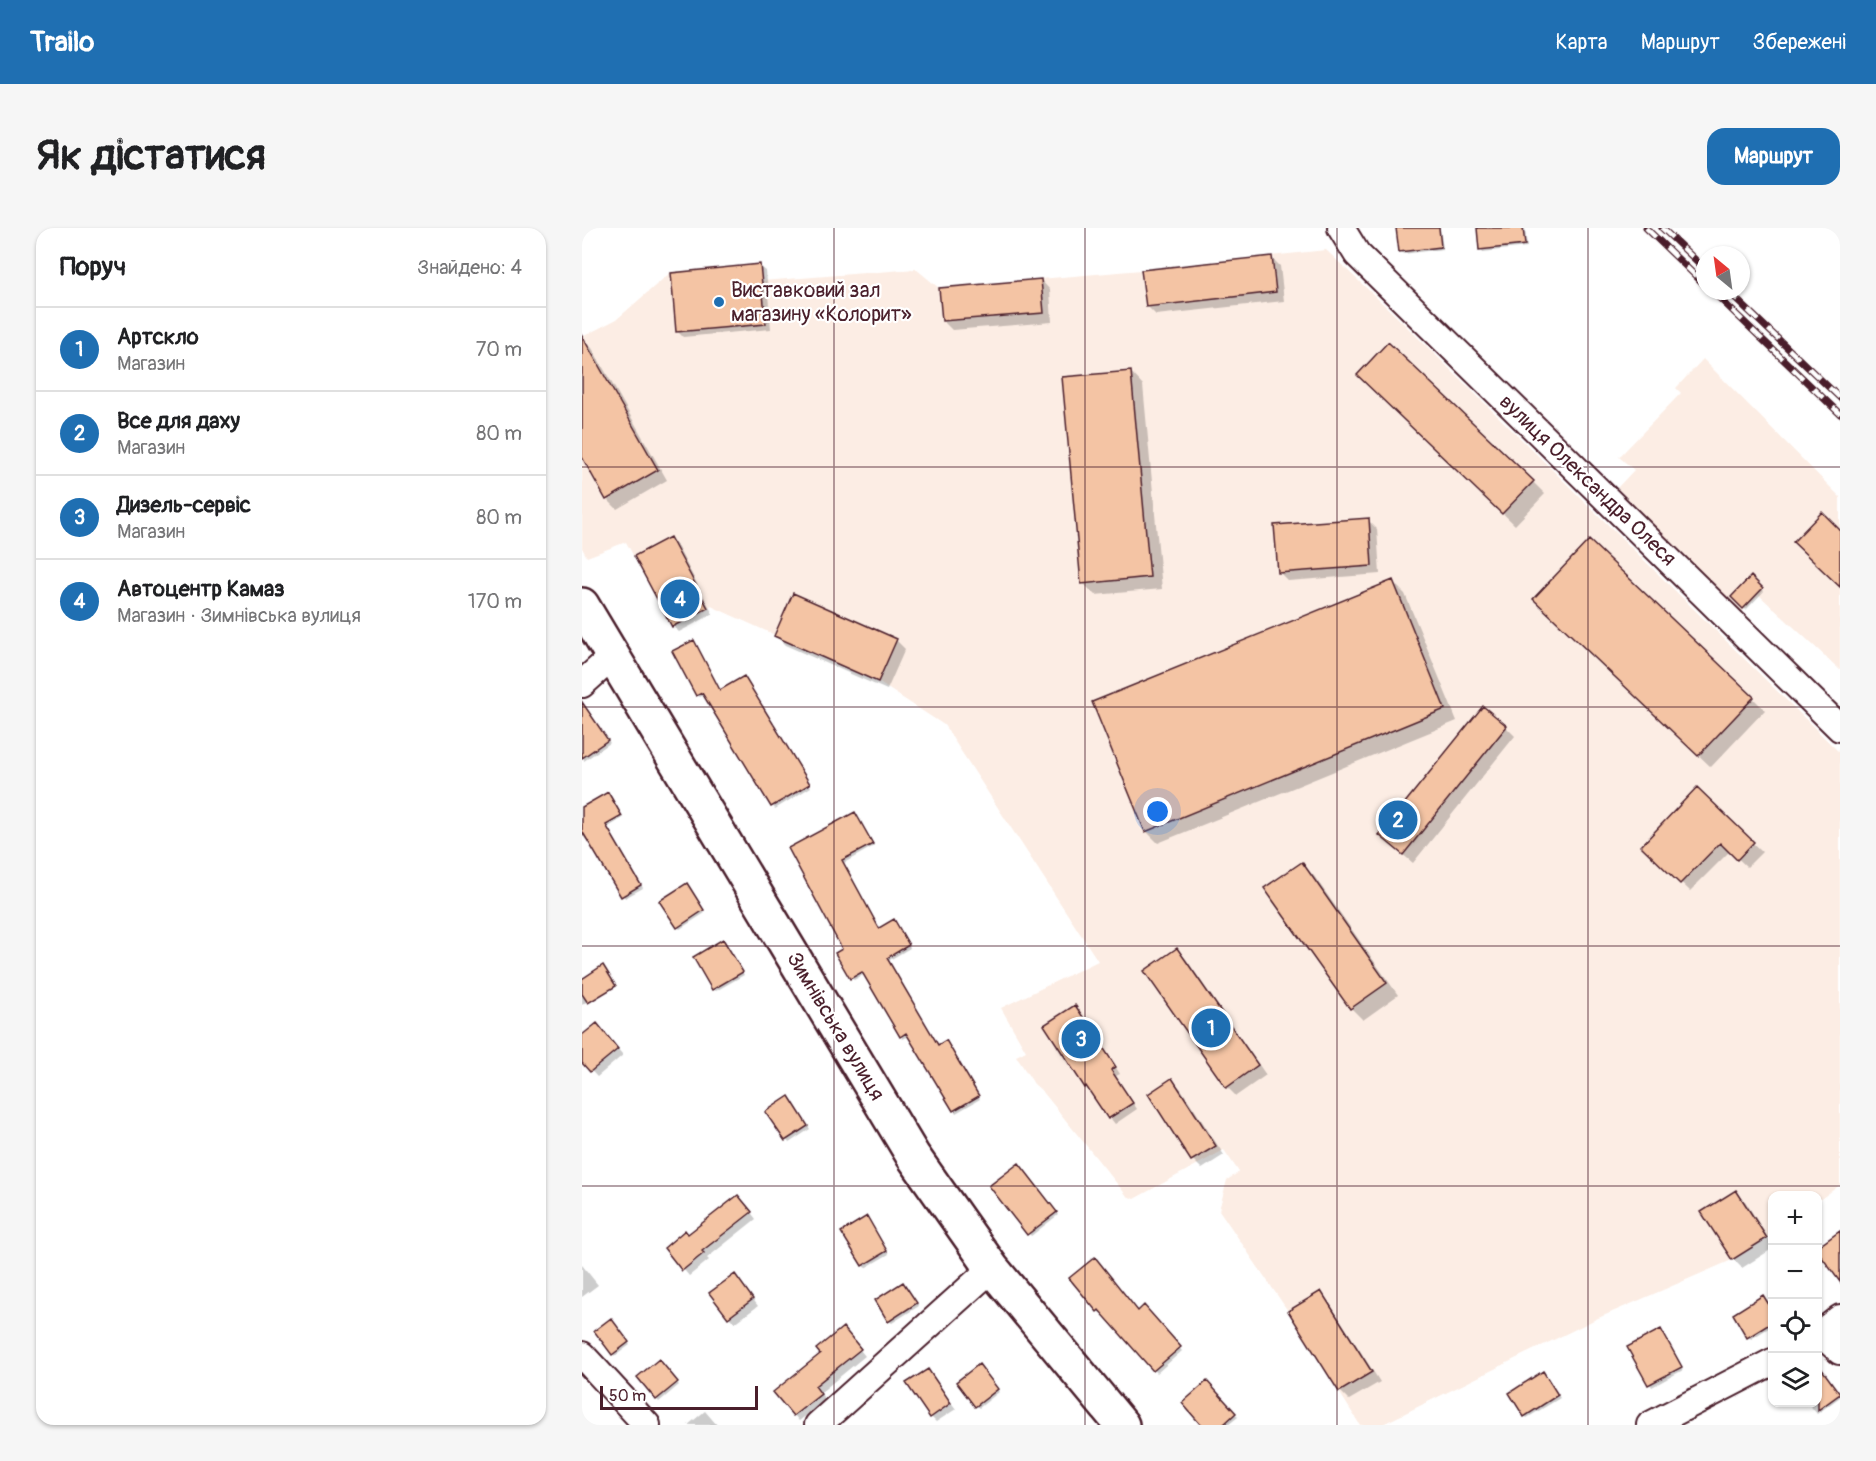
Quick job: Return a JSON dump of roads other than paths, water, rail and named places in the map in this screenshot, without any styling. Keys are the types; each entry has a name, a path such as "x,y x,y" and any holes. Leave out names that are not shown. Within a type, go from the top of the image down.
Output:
{"main road":[{"name":"Зимнівська вулиця","path":"582,605 914,1156 993,1268 1122,1425"}],"street":[{"name":"вулиця Олександра Олеся","path":"1341,228 1357,254 1840,728"},
{"path":"582,684 613,656"},
{"path":"818,1425 993,1268"},
{"path":"1826,1329 1840,1351"},
{"path":"582,1355 647,1425"},
{"path":"1650,1425 1768,1365"}],"railway":[{"path":"1646,228 1696,276"},
{"path":"1662,228 1696,260"},
{"path":"1721,300 1840,414"},
{"path":"1737,300 1840,398"}],"place":[{"name":"Виставковий зал магазину «Колорит»","path":"719,302"},
{"name":"Автоцентр Камаз","path":"680,599"},
{"name":"Все для даху","path":"1398,820"},
{"name":"Артскло","path":"1211,1028"},
{"name":"Дизель-сервіс","path":"1081,1039"}]}
